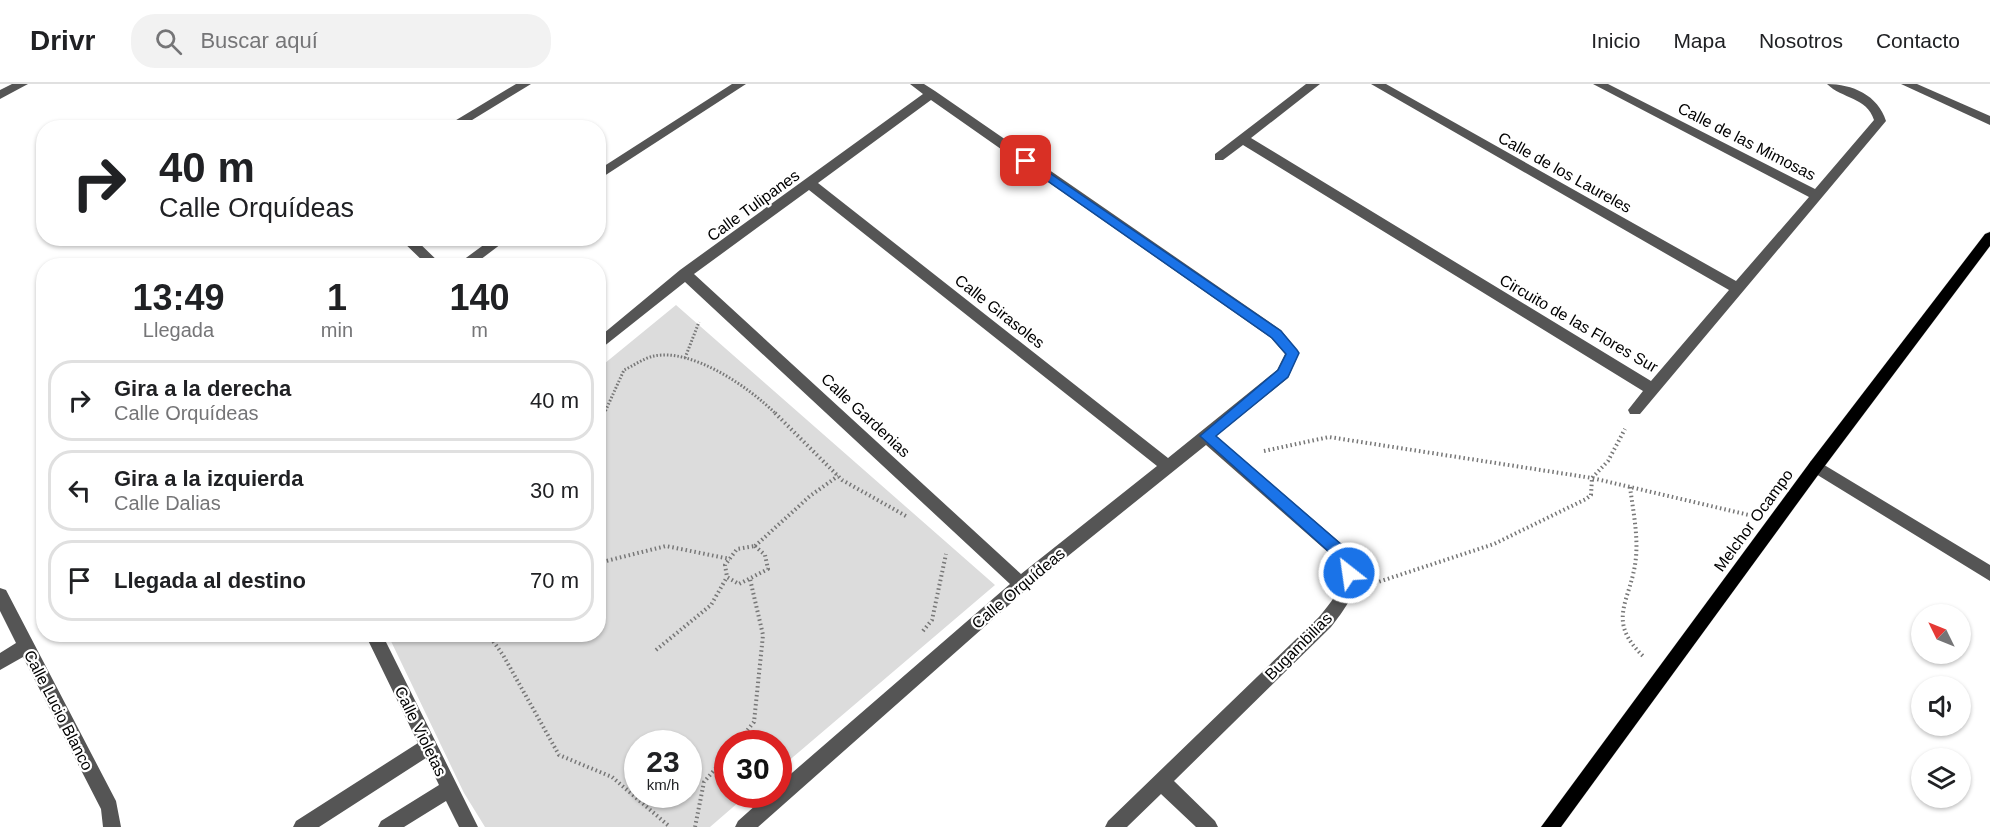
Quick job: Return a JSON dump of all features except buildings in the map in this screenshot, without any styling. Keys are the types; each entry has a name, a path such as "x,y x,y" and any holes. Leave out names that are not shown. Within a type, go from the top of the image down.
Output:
{"main road":[{"name":"Melchor Ocampo","path":"1550,827 1816,466 1990,237"}],"street":[{"path":"0,95 22,84"},
{"path":"462,120 525,84"},
{"path":"606,171 740,84"},
{"path":"916,84 930,94"},
{"path":"1219,157 1314,84"},
{"name":"Calle de los Laureles","path":"1377,84 1737,288"},
{"name":"Calle de las Mimosas","path":"1599,84 1816,195"},
{"name":"Circuito de las Flores Sur","path":"1243,139 1652,389 1880,121 1878,110 1868,100 1833,84"},
{"path":"1907,84 1990,121"},
{"name":"Calle Tulipanes","path":"606,339 685,274 930,94"},
{"name":"Calle Orquídeas","path":"744,827 1021,584 1283,374 1293,353 1276,334 930,94"},
{"name":"Calle Girasoles","path":"810,184 1167,466"},
{"path":"414,246 428,258"},
{"path":"473,258 491,246"},
{"name":"Calle Gardenias","path":"685,274 1021,584"},
{"path":"1635,410 1652,389"},
{"path":"1206,436 1345,557 1349,573 1348,591"},
{"path":"1816,466 1990,574"},
{"name":"Bugambilias","path":"1114,827 1325,622 1348,591"},
{"name":"Calle Lucio Blanco","path":"0,595 110,807 112,827"},
{"name":"Calle Violetas","path":"378,642 469,827"},
{"path":"0,662 26,646"},
{"path":"302,827 429,746"},
{"path":"1160,780 1209,827"},
{"path":"387,827 450,788"}],"path":[{"path":"685,358 710,295"},
{"path":"606,409 624,370 654,356 693,358 759,397 838,476 905,515 914,523"},
{"path":"1348,591 1494,544 1587,499 1592,495 1592,478 1608,461 1635,410"},
{"path":"1234,458 1329,438 1592,478 1775,521"},
{"path":"657,650 711,605 727,578 725,565 737,549 755,546 810,496 838,476"},
{"path":"1630,487 1636,532 1636,558 1623,613 1623,630 1628,642 1662,673"},
{"path":"606,561 666,546 730,559"},
{"path":"727,578 739,584 768,569 765,555 755,546"},
{"path":"918,637 933,620 947,555 939,547"},
{"path":"747,730 754,722 763,635 750,579"},
{"path":"493,642 559,755 612,777 670,827"},
{"path":"695,827 704,782 714,770"}],"shaded area":[{"path":"676,305 995,585 792,758 792,730 714,730 714,808 732,808 710,827 485,827 464,793 391,642 606,642 606,362"}],"route":[{"path":"1026,161 1276,334 1293,353 1283,374 1206,436 1345,557 1349,573"}]}
